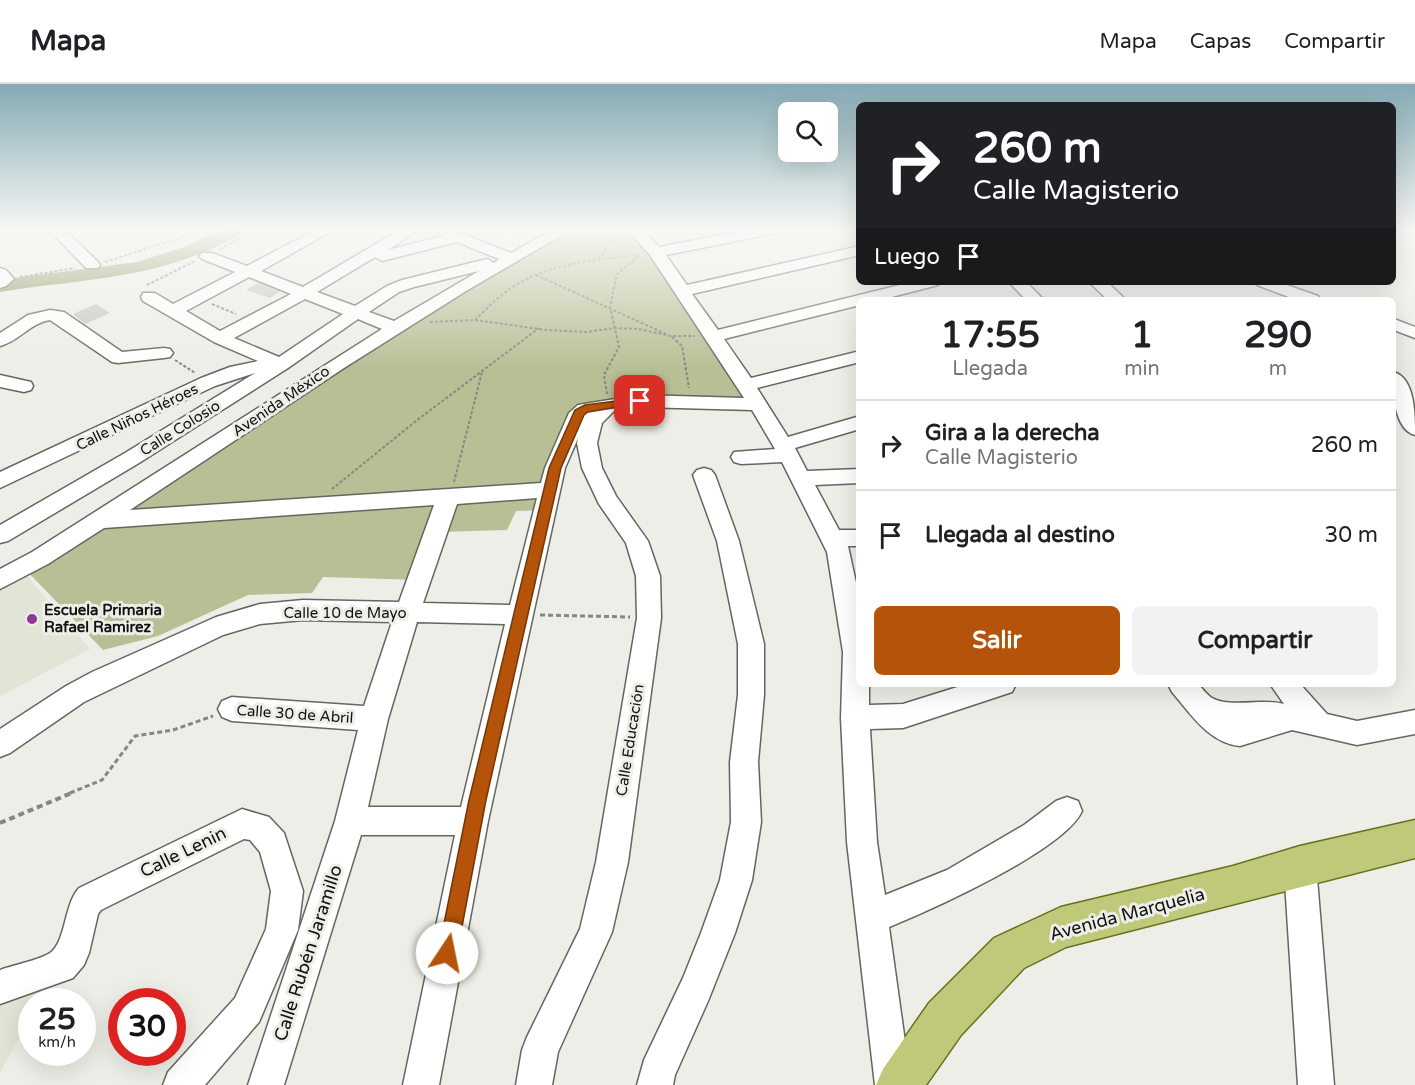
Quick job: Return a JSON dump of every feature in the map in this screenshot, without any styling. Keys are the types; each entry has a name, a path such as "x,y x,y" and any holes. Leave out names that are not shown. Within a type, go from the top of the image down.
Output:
{"main road":[{"name":"Avenida Marquelia","path":"899,1085 945,1019 1009,953 1061,928 1233,886 1300,866 1415,839"}],"street":[{"path":"175,310 244,275"},
{"path":"252,275 396,328"},
{"path":"220,338 255,321 335,275"},
{"name":"Calle Colosio","path":"0,535 176,430 280,364 355,312 408,283 442,275"},
{"name":"Avenida México","path":"0,580 40,558 396,328 484,275"},
{"path":"672,275 746,385 790,460 846,538 839,552 856,652 855,717 862,842 893,1085"},
{"path":"683,291 753,275"},
{"path":"871,297 920,285"},
{"path":"1020,285 1033,297"},
{"path":"1100,285 1114,297"},
{"path":"1271,285 1304,297"},
{"path":"149,297 220,338 280,364"},
{"path":"712,336 856,301"},
{"path":"0,341 29,321 46,314 58,316 118,358 164,353"},
{"path":"1396,325 1415,333"},
{"path":"1396,340 1415,343"},
{"path":"746,385 856,357"},
{"name":"Calle Niños Héroes","path":"0,481 208,382 237,371 280,364"},
{"path":"1396,380 1401,384 1411,424 1415,429"},
{"path":"0,381 24,386"},
{"path":"421,1085 473,821 549,490 555,468 579,413 585,409 610,404 640,401 756,404"},
{"name":"Calle Educación","path":"534,1085 540,1050 596,932 612,862 649,618 648,576 637,541 607,499 592,468 587,443 593,421 610,404"},
{"path":"207,410 243,428"},
{"path":"146,413 176,430"},
{"path":"790,460 856,424"},
{"path":"741,457 790,460 856,476"},
{"path":"655,1085 657,1073 696,989 718,933 736,880 746,822 744,762 751,695 751,644 728,541 704,475"},
{"path":"94,521 312,504 549,490"},
{"name":"Calle Rubén Jaramillo","path":"266,1085 350,821 374,719 407,613 449,495"},
{"name":"Calle 10 de Mayo","path":"0,744 75,694 216,627 260,614 303,610 520,615"},
{"path":"855,717 903,716 961,690 982,687"},
{"path":"1184,687 1231,734 1305,721 1338,731 1357,733 1415,722"},
{"path":"1285,687 1305,721"},
{"name":"Calle 30 de Abril","path":"232,709 374,719"},
{"path":"872,911 889,911 958,881 1035,835 1067,811"},
{"path":"350,821 473,821"},
{"name":"Calle Lenin","path":"0,987 61,966 72,953 84,906 90,899 242,824 258,827 273,844 287,891 282,930 247,1010 181,1085"},
{"path":"1300,866 1316,1085"}],"path":[{"path":"2,278 25,275"},
{"path":"475,320 495,301 522,281 536,275 671,336 682,346 685,373 690,390 702,403"},
{"path":"610,404 604,375 619,347 610,307 617,275"},
{"path":"201,297 222,309 255,321"},
{"path":"396,328 419,323 475,320 587,332 615,328 639,328 671,336 712,336"},
{"path":"312,504 416,421 539,328"},
{"path":"164,353 208,382"},
{"path":"449,495 483,372"},
{"path":"520,615 649,618"},
{"name":"Calle 30 de Abril","path":"0,823 102,780 135,736 173,730 232,709"}],"shaded area":[{"name":"Escuela Primaria Rafael Ramirez","path":"26,575 90,649 0,696 0,589"},
{"path":"55,975 47,988 18,988 18,1040 0,1073 0,994"}],"green space":[{"path":"492,275 666,275 756,404 640,401 585,409 546,510 516,511 507,530 437,532 420,580 323,577 312,593 248,595 158,636 103,650 24,568 94,521"}],"building":[{"path":"258,283 280,292 270,298 246,290"},
{"path":"96,304 110,313 85,324 73,314"}],"waterway":[{"path":"0,286 98,275"}],"place":[{"name":"Escuela Primaria Rafael Ramirez","path":"32,619"}],"route":[{"path":"447,953 478,800 555,468 579,413 585,409 610,404 640,401"}]}
